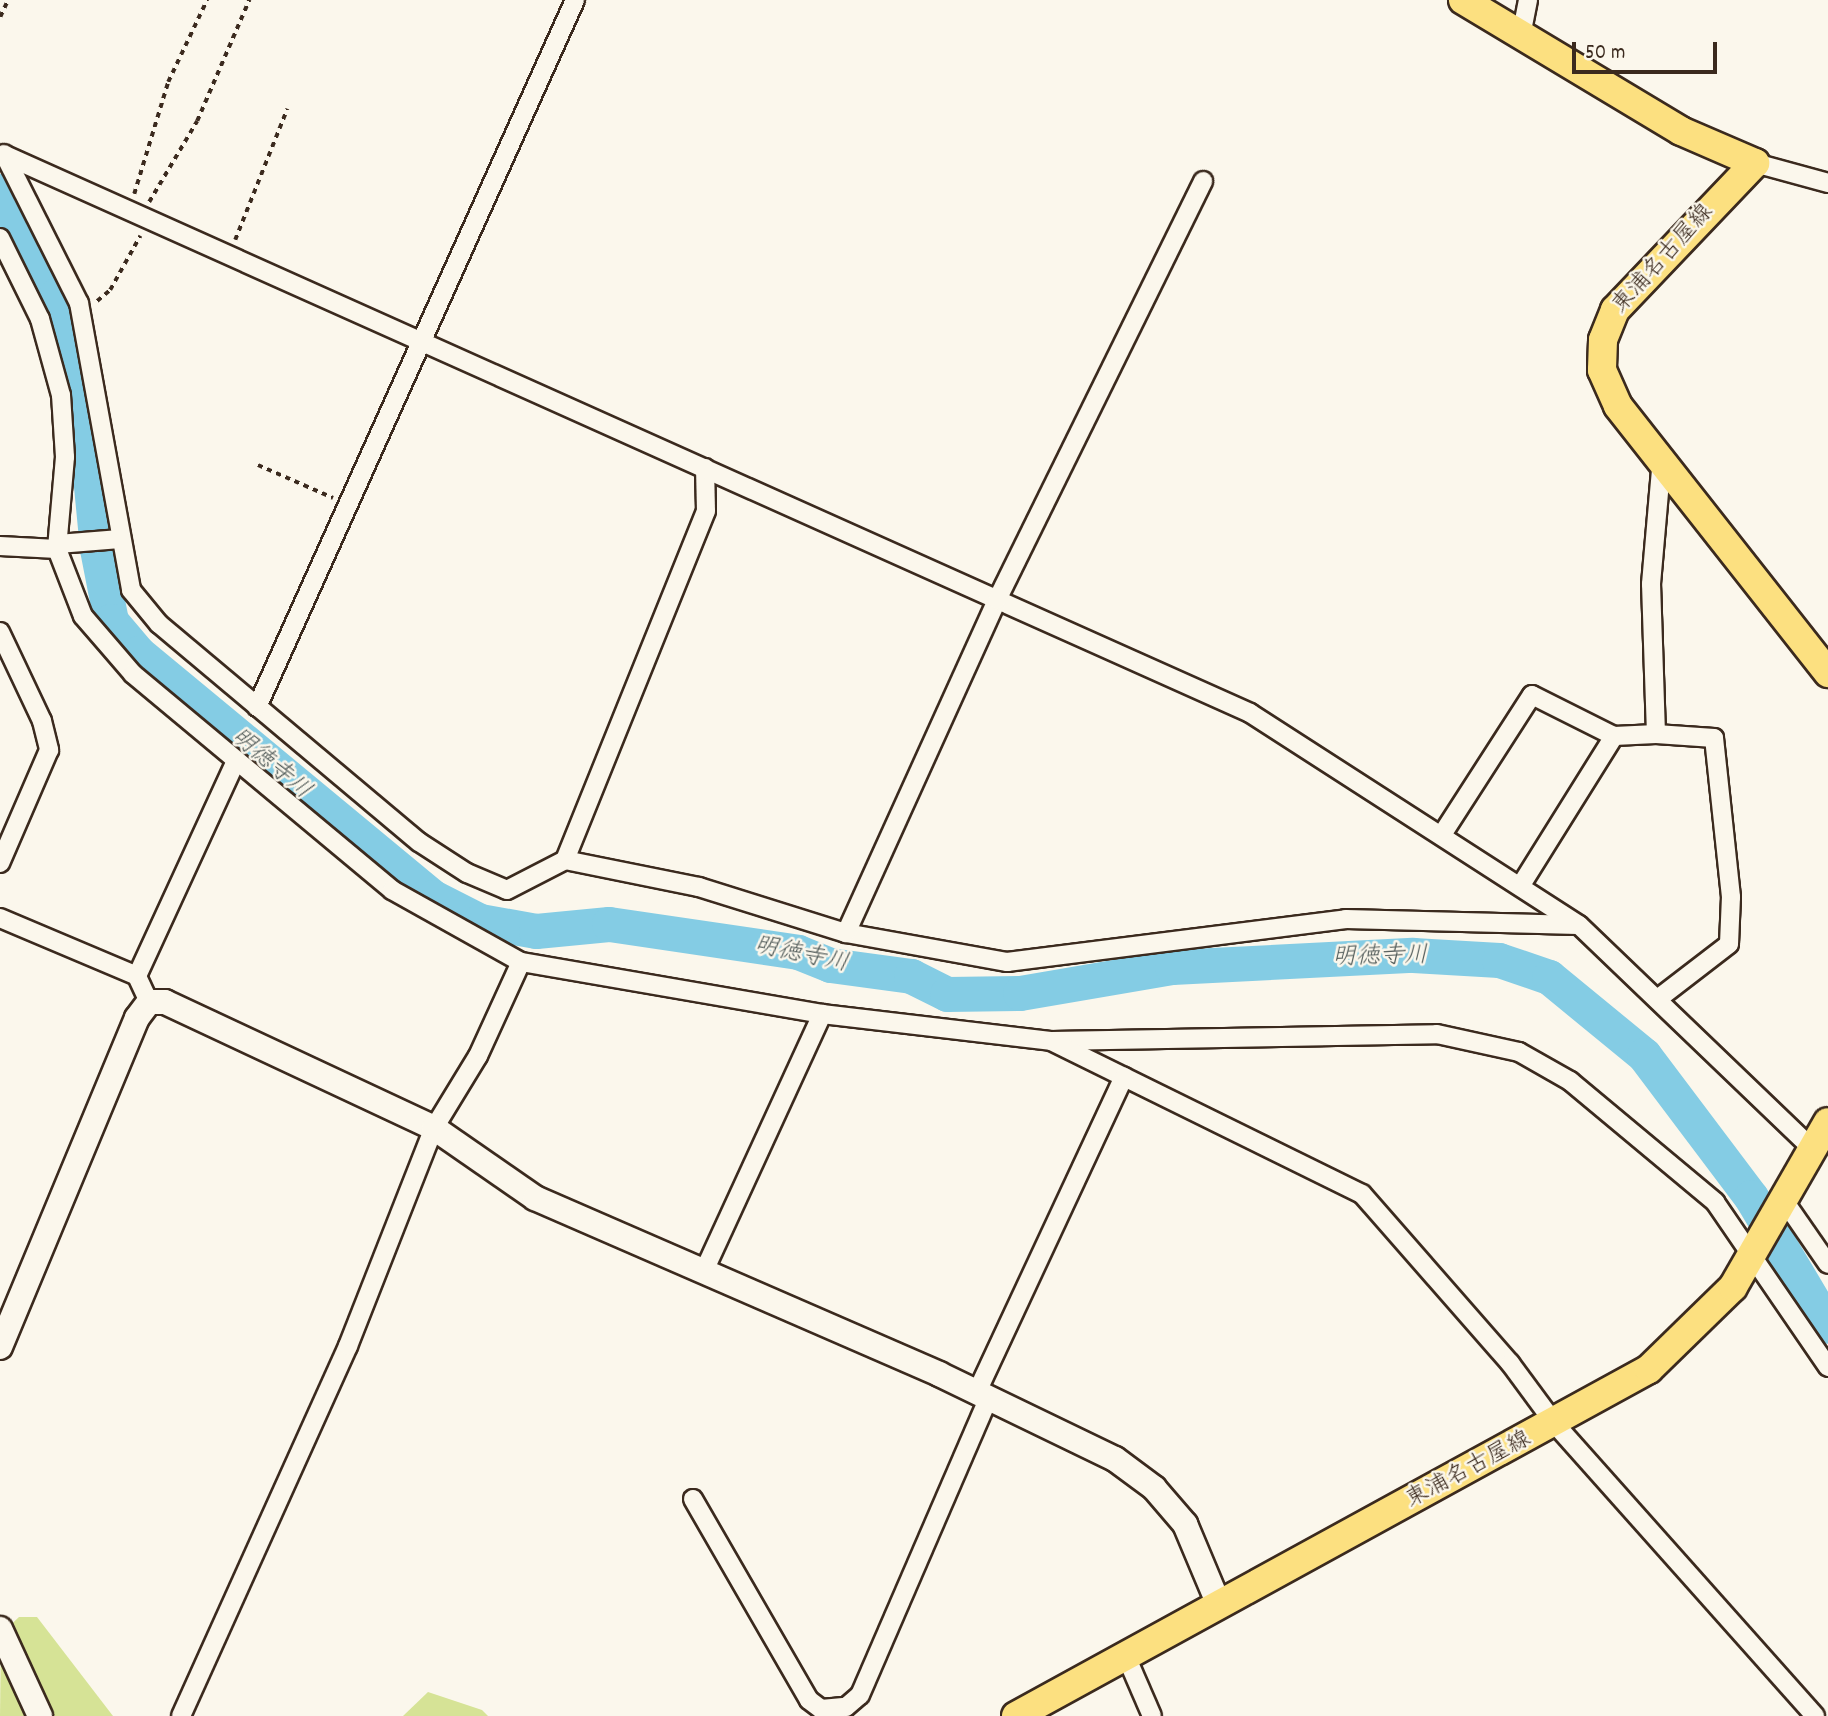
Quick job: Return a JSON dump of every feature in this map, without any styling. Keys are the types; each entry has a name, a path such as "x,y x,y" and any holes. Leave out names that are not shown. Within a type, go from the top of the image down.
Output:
{"main road":[{"path":"1462,0 1681,131 1755,163"},
{"name":"東浦名古屋線","path":"1755,163 1627,295 1603,340 1609,390 1828,673"},
{"name":"東浦名古屋線","path":"1016,1716 1555,1424 1681,1343 1754,1255 1785,1202 1821,1157 1828,1122"}],"street":[{"path":"257,706 575,0"},
{"path":"1521,36 1528,0"},
{"path":"3,151 138,217 1250,713 1443,833 1579,925 1659,998 1821,1157"},
{"path":"3,151 80,308 105,422 115,539 124,569 141,604 419,842 467,873 507,890 565,860 699,887 846,933 1007,962 1346,919 1579,925"},
{"path":"1755,163 1828,183"},
{"path":"846,933 997,600 1203,181"},
{"path":"0,238 40,319 61,395 65,457 61,545 69,592 99,639 370,875 520,962 822,1014 1052,1041 1437,1034 1519,1052 1570,1082 1715,1202 1754,1255 1828,1367"},
{"path":"1656,734 1655,515 1662,459"},
{"path":"565,860 706,511 705,468"},
{"path":"1655,515 1671,493 1692,496"},
{"path":"0,546 61,545 115,539"},
{"path":"0,632 42,721 49,750 0,863"},
{"path":"1443,833 1532,695 1614,736 1656,734 1714,738 1731,897 1729,944 1659,998"},
{"path":"1521,885 1614,736"},
{"path":"137,976 236,761"},
{"path":"0,918 137,976 149,1002 0,1347"},
{"path":"181,1716 348,1346 434,1128 478,1056 520,962"},
{"path":"149,1002 164,1002 434,1128 535,1198 982,1396 1115,1459 1153,1488 1185,1524 1219,1605"},
{"path":"704,1271 822,1014"},
{"path":"1052,1041 1362,1194 1510,1363 1555,1424 1815,1716"},
{"path":"692,1499 809,1700 821,1709 846,1707 860,1695 982,1396 1124,1077"},
{"path":"1785,1202 1828,1264"},
{"path":"0,1629 40,1716"},
{"path":"1126,1656 1152,1716"}],"path":[{"path":"0,17 8,0"},
{"path":"80,308 110,290 138,217 168,82 207,0"},
{"path":"138,217 197,121 249,0"},
{"path":"228,257 287,109"},
{"path":"258,465 348,505"}],"green space":[{"path":"19,1617 37,1617 113,1716 0,1716 1,1634"},
{"path":"428,1692 482,1710 488,1716 403,1716"}],"waterway":[{"name":"明徳寺川","path":"0,191 56,295 78,351 97,549 111,621 138,653 433,897 480,921 536,931 609,924 798,952 830,965 911,976 947,994 1020,993 1172,967 1413,955 1499,960 1549,977 1644,1055 1751,1197 1828,1326"}]}
